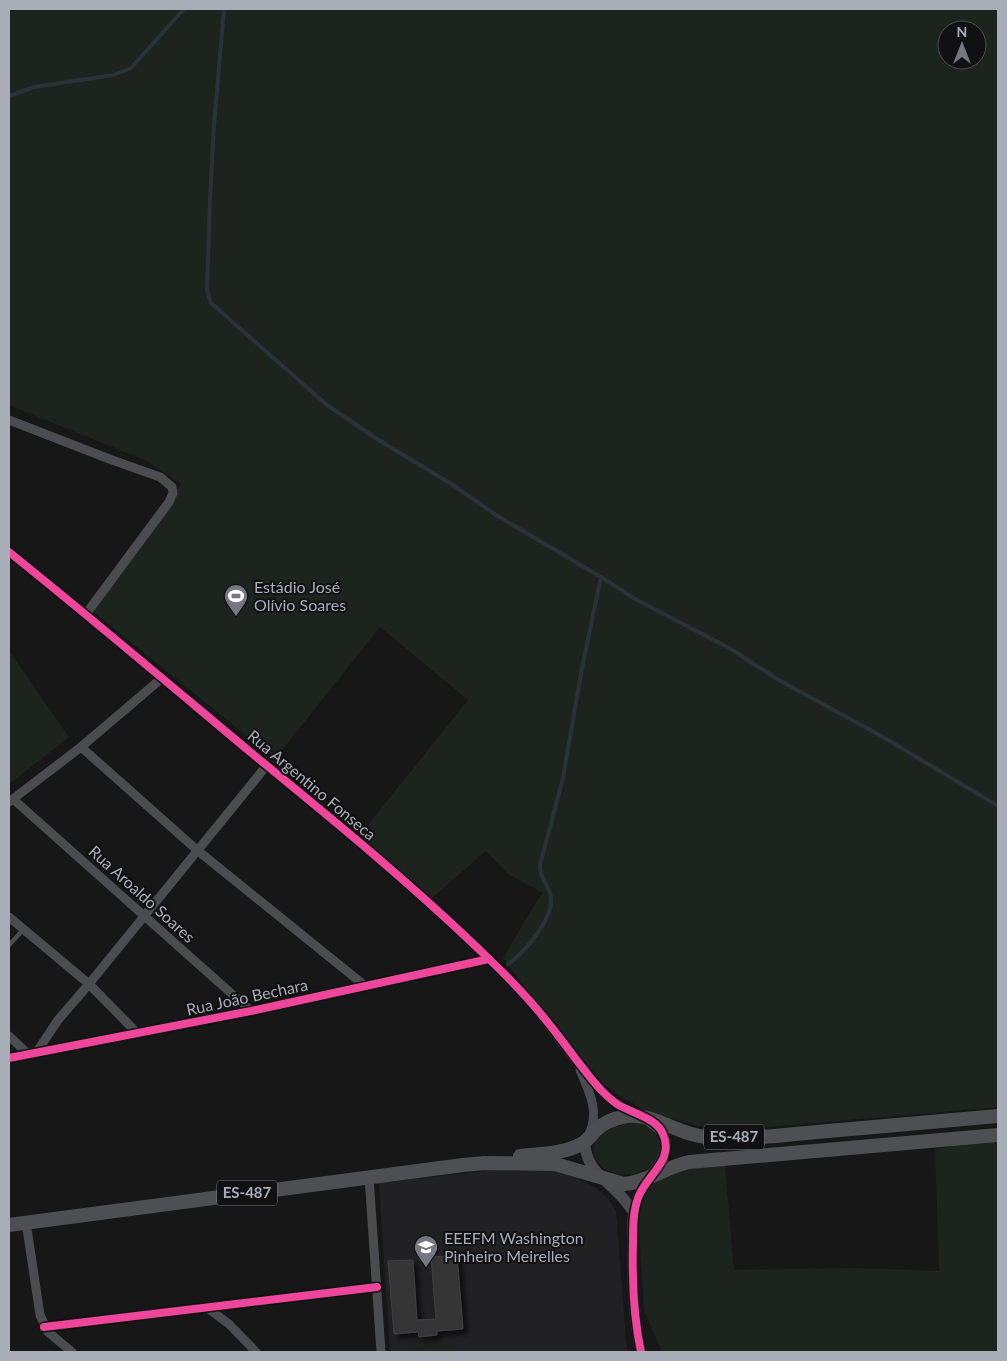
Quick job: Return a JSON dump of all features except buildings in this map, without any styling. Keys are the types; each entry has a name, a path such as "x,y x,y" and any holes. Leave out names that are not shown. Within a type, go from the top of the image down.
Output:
{"main road":[{"name":"ES-487","path":"9,1225 485,1163 517,1156 563,1150 585,1142 597,1129 611,1120 627,1116 641,1116 690,1134 716,1138 765,1136 998,1116"},
{"name":"ES-487","path":"485,1163 556,1164 624,1184 635,1183 677,1164 696,1161 998,1135"}],"street":[{"path":"9,420 160,477 172,487 173,493 169,502 86,614"},
{"name":"Rua Argentino Fonseca","path":"9,552 390,868 489,959 533,1005 576,1061"},
{"path":"11,800 81,747 162,678"},
{"path":"81,747 197,850 364,985"},
{"path":"9,1036 32,1053 267,765"},
{"name":"Rua Aroaldo Soares","path":"11,800 251,1011"},
{"path":"9,918 89,984 137,1032"},
{"name":"Rua João Bechara","path":"9,1058 251,1011 489,959"},
{"path":"576,1061 609,1099 659,1128 665,1137 664,1158 641,1190 634,1212 633,1304 641,1352"},
{"path":"576,1061 589,1090 594,1111 594,1121 585,1142 589,1162 634,1212"},
{"path":"369,1177 380,1352"},
{"path":"26,1222 37,1301 44,1327 72,1352"},
{"path":"44,1327 377,1287"},
{"path":"206,1307 229,1324 256,1352"}],"lane":[{"path":"9,945 24,930"}],"shaded area":[{"path":"9,9 998,9 998,1107 755,1128 710,1129 647,1112 611,1090 586,1069 503,958 543,893 508,874 486,851 432,898 359,836 468,700 380,627 275,759 90,609 181,484 147,461 9,405"},
{"path":"9,651 69,737 9,784"},
{"path":"635,1122 644,1125 660,1139 662,1143 658,1157 640,1172 624,1175 609,1171 598,1163 594,1152 596,1140 610,1130"},
{"path":"998,1142 998,1352 662,1352 644,1310 639,1231 640,1204 652,1179 674,1170 725,1165 734,1270 854,1268 939,1271 935,1148"},
{"path":"530,1166 565,1172 596,1188 609,1200 616,1211 627,1352 390,1352 379,1183"},
{"path":"455,1344 456,1352 403,1352 402,1349"}],"waterway":[{"path":"9,96 34,87 114,75 131,68 184,9"},
{"path":"224,9 210,200 207,290 211,303 327,405 377,439 453,485 496,515 635,599 731,649 777,679 883,737 998,806"},
{"path":"508,964 522,952 537,934 548,915 551,905 550,893 541,875 540,865 563,778 582,668 601,577"}],"cycle path":[{"path":"9,552 401,878 520,990 605,1094 617,1104 650,1120 660,1128 666,1144 665,1152 658,1167 638,1198 634,1220 634,1297 641,1352"},
{"path":"9,1058 251,1011 489,959"},
{"path":"44,1327 377,1287"}],"place":[{"name":"Estádio José Olívio Soares","path":"236,617"},
{"name":"EEEFM Washington Pinheiro Meirelles","path":"426,1268"}]}
